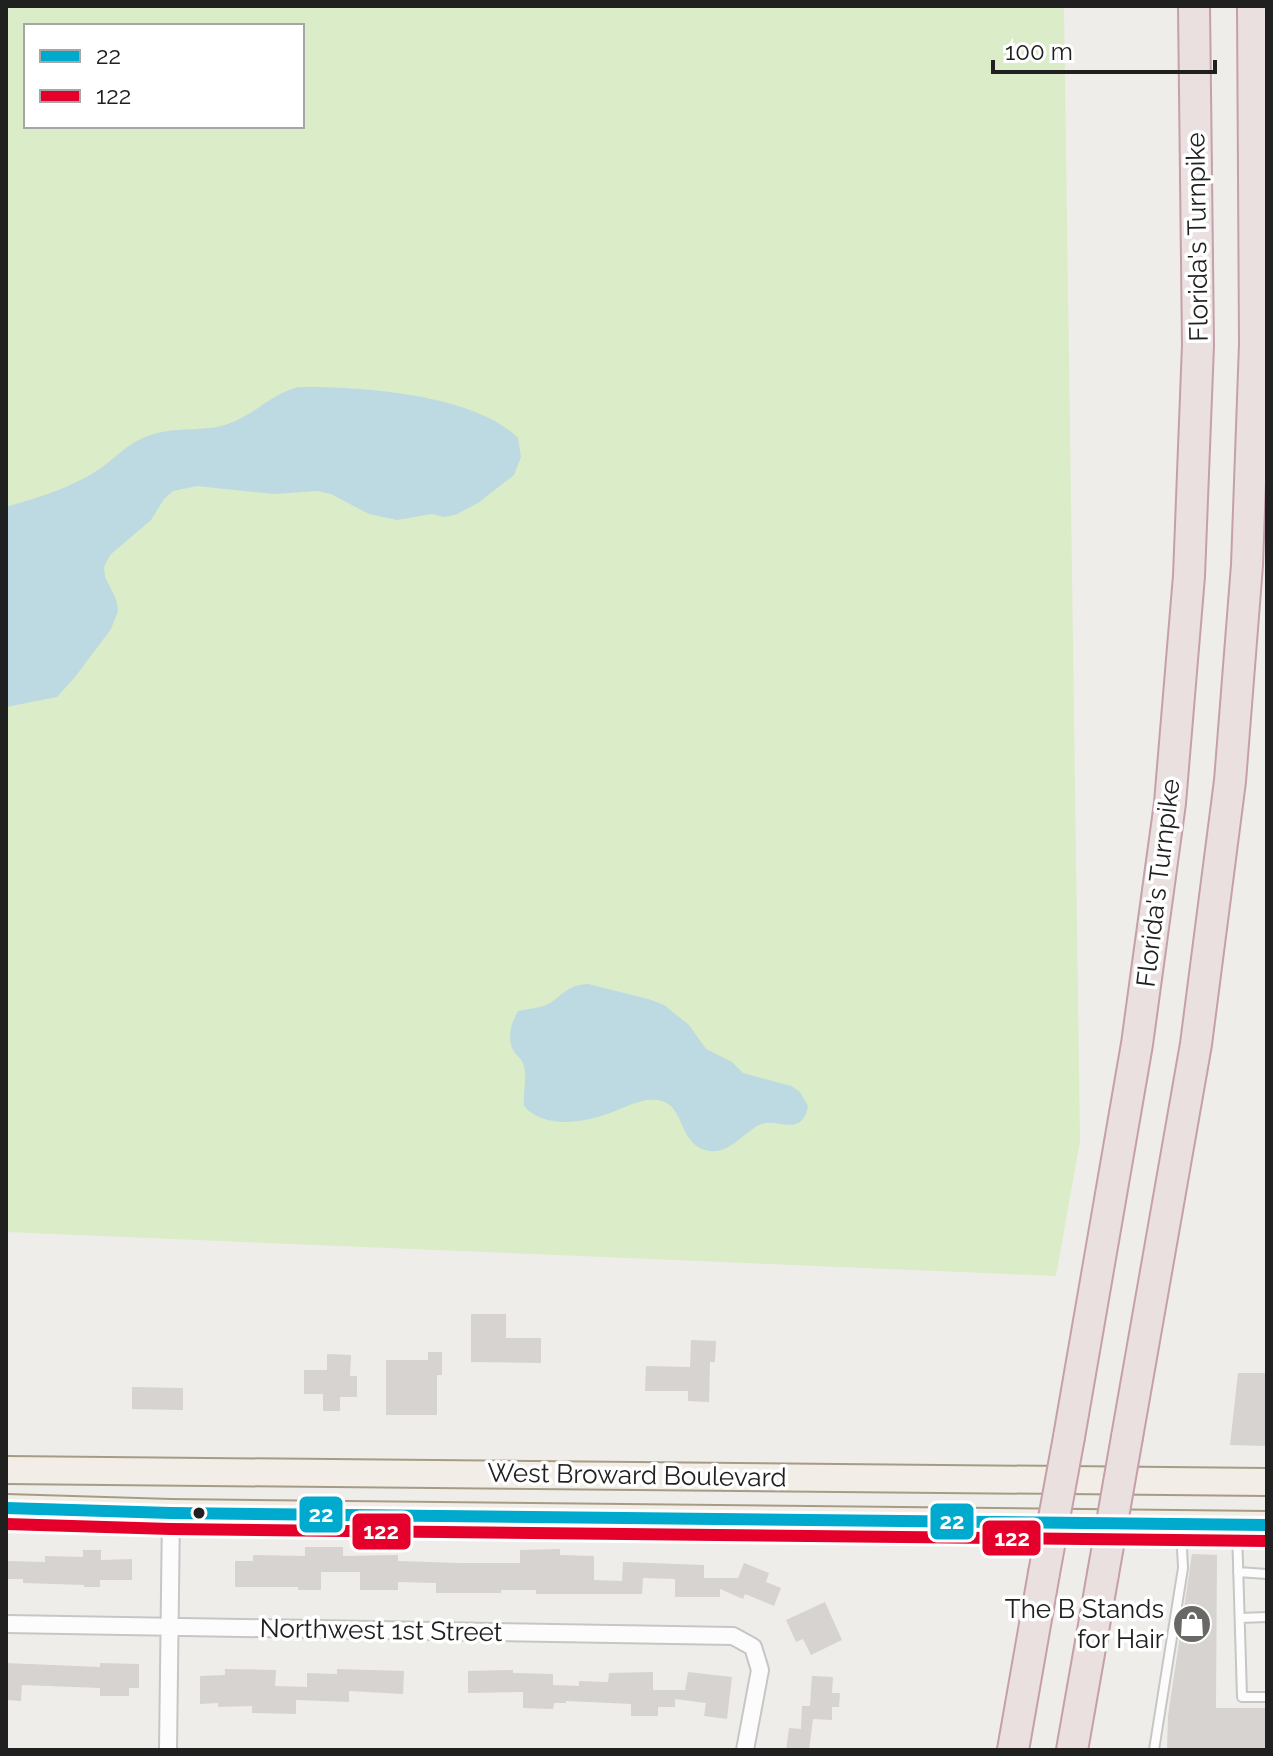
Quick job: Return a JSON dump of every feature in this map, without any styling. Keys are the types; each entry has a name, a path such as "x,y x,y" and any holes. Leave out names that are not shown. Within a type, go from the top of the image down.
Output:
{"highway":[{"name":"Florida's Turnpike","path":"1013,1750 1137,1044 1171,788 1189,576 1198,345 1194,6"},
{"path":"1072,1750 1196,1044 1230,781 1247,565 1255,344 1253,6"}],"main road":[{"name":"West Broward Boulevard","path":"6,1470 1261,1482"},
{"path":"111,1510 157,1486 170,1471"},
{"path":"171,1513 196,1493 239,1472"},
{"path":"1253,1525 1261,1482"},
{"name":"West Broward Boulevard","path":"6,1508 171,1513 1253,1525"}],"street":[{"path":"168,1750 171,1513"},
{"name":"Northwest 1st Street","path":"6,1624 733,1636 753,1647 760,1670 745,1750"}],"lane":[{"path":"1154,1750 1183,1568 1181,1525"},
{"path":"1253,1525 1238,1572 1242,1697 1267,1697"},
{"path":"1238,1572 1267,1574"},
{"path":"1240,1618 1267,1617"}],"green space":[{"path":"6,6 1064,6 1080,1141 1056,1276 6,1232"}],"water":[{"path":"298,387 383,391 445,402 474,411 499,423 518,438 521,457 514,475 478,503 444,517 432,514 397,520 369,514 331,494 317,491 274,494 197,486 173,491 151,520 110,555 104,567 105,577 116,599 118,611 111,629 75,677 57,697 6,707 6,507 77,482 145,437 224,425"},
{"path":"588,984 664,1005 689,1025 706,1049 732,1062 743,1073 791,1086 800,1092 808,1106 803,1119 795,1124 764,1123 727,1148 713,1151 705,1150 690,1140 674,1110 662,1101 642,1101 599,1117 576,1121 553,1121 532,1113 524,1106 524,1066 511,1045 513,1020 518,1011 544,1006 572,987"}],"building":[{"path":"471,1314 506,1314 506,1338 541,1338 541,1363 471,1362"},
{"path":"691,1340 716,1341 715,1362 710,1362 709,1402 688,1401 688,1391 645,1391 646,1366 690,1367"},
{"path":"428,1352 442,1352 442,1375 437,1375 437,1415 386,1415 386,1360 428,1360"},
{"path":"327,1354 351,1355 350,1376 357,1376 357,1397 340,1397 340,1411 323,1411 323,1394 304,1394 304,1370 327,1370"},
{"path":"1238,1373 1267,1373 1267,1446 1230,1445"},
{"path":"132,1387 183,1388 183,1410 132,1409"},
{"path":"305,1547 343,1547 343,1556 398,1555 398,1561 459,1563 520,1563 520,1550 560,1549 560,1555 594,1556 594,1580 622,1581 623,1562 704,1565 704,1578 738,1578 744,1563 769,1573 766,1582 781,1588 774,1606 745,1594 743,1599 720,1589 720,1597 675,1597 675,1579 643,1578 642,1594 536,1594 536,1590 436,1593 436,1583 398,1582 398,1590 360,1590 360,1572 321,1572 321,1590 235,1587 235,1561 253,1561 253,1555 305,1556"},
{"path":"83,1550 101,1550 101,1560 132,1559 132,1580 100,1580 100,1587 84,1587 6,1579 6,1561 45,1562 45,1556 83,1557"},
{"path":"1192,1554 1217,1555 1216,1708 1267,1708 1267,1750 1167,1750 1168,1716"},
{"path":"825,1602 842,1640 811,1655 803,1639 796,1642 786,1620"},
{"path":"6,1663 100,1667 100,1663 139,1664 139,1688 129,1688 129,1696 100,1696 100,1688 22,1685 21,1701 6,1700"},
{"path":"225,1669 276,1670 275,1686 307,1687 307,1673 337,1674 337,1669 404,1671 403,1694 349,1691 349,1702 296,1700 296,1714 252,1713 252,1706 200,1704 200,1676 225,1675"},
{"path":"513,1670 513,1673 553,1674 553,1685 579,1686 579,1681 608,1682 609,1673 653,1672 653,1690 685,1690 688,1672 732,1677 727,1719 704,1716 706,1703 675,1699 675,1707 658,1707 658,1716 631,1716 631,1704 566,1701 554,1703 553,1709 523,1708 523,1692 468,1693 468,1671"},
{"path":"812,1676 833,1677 832,1693 840,1693 839,1707 832,1707 832,1720 813,1719 809,1750 786,1750 789,1728 801,1729 802,1706 810,1706"}],"transit line":[{"name":"22","path":"6,1508 171,1513 1267,1525"},
{"name":"122","path":"6,1524 171,1529 1267,1541"}],"place":[{"name":"The B Stands for Hair","path":"1192,1624"}]}
